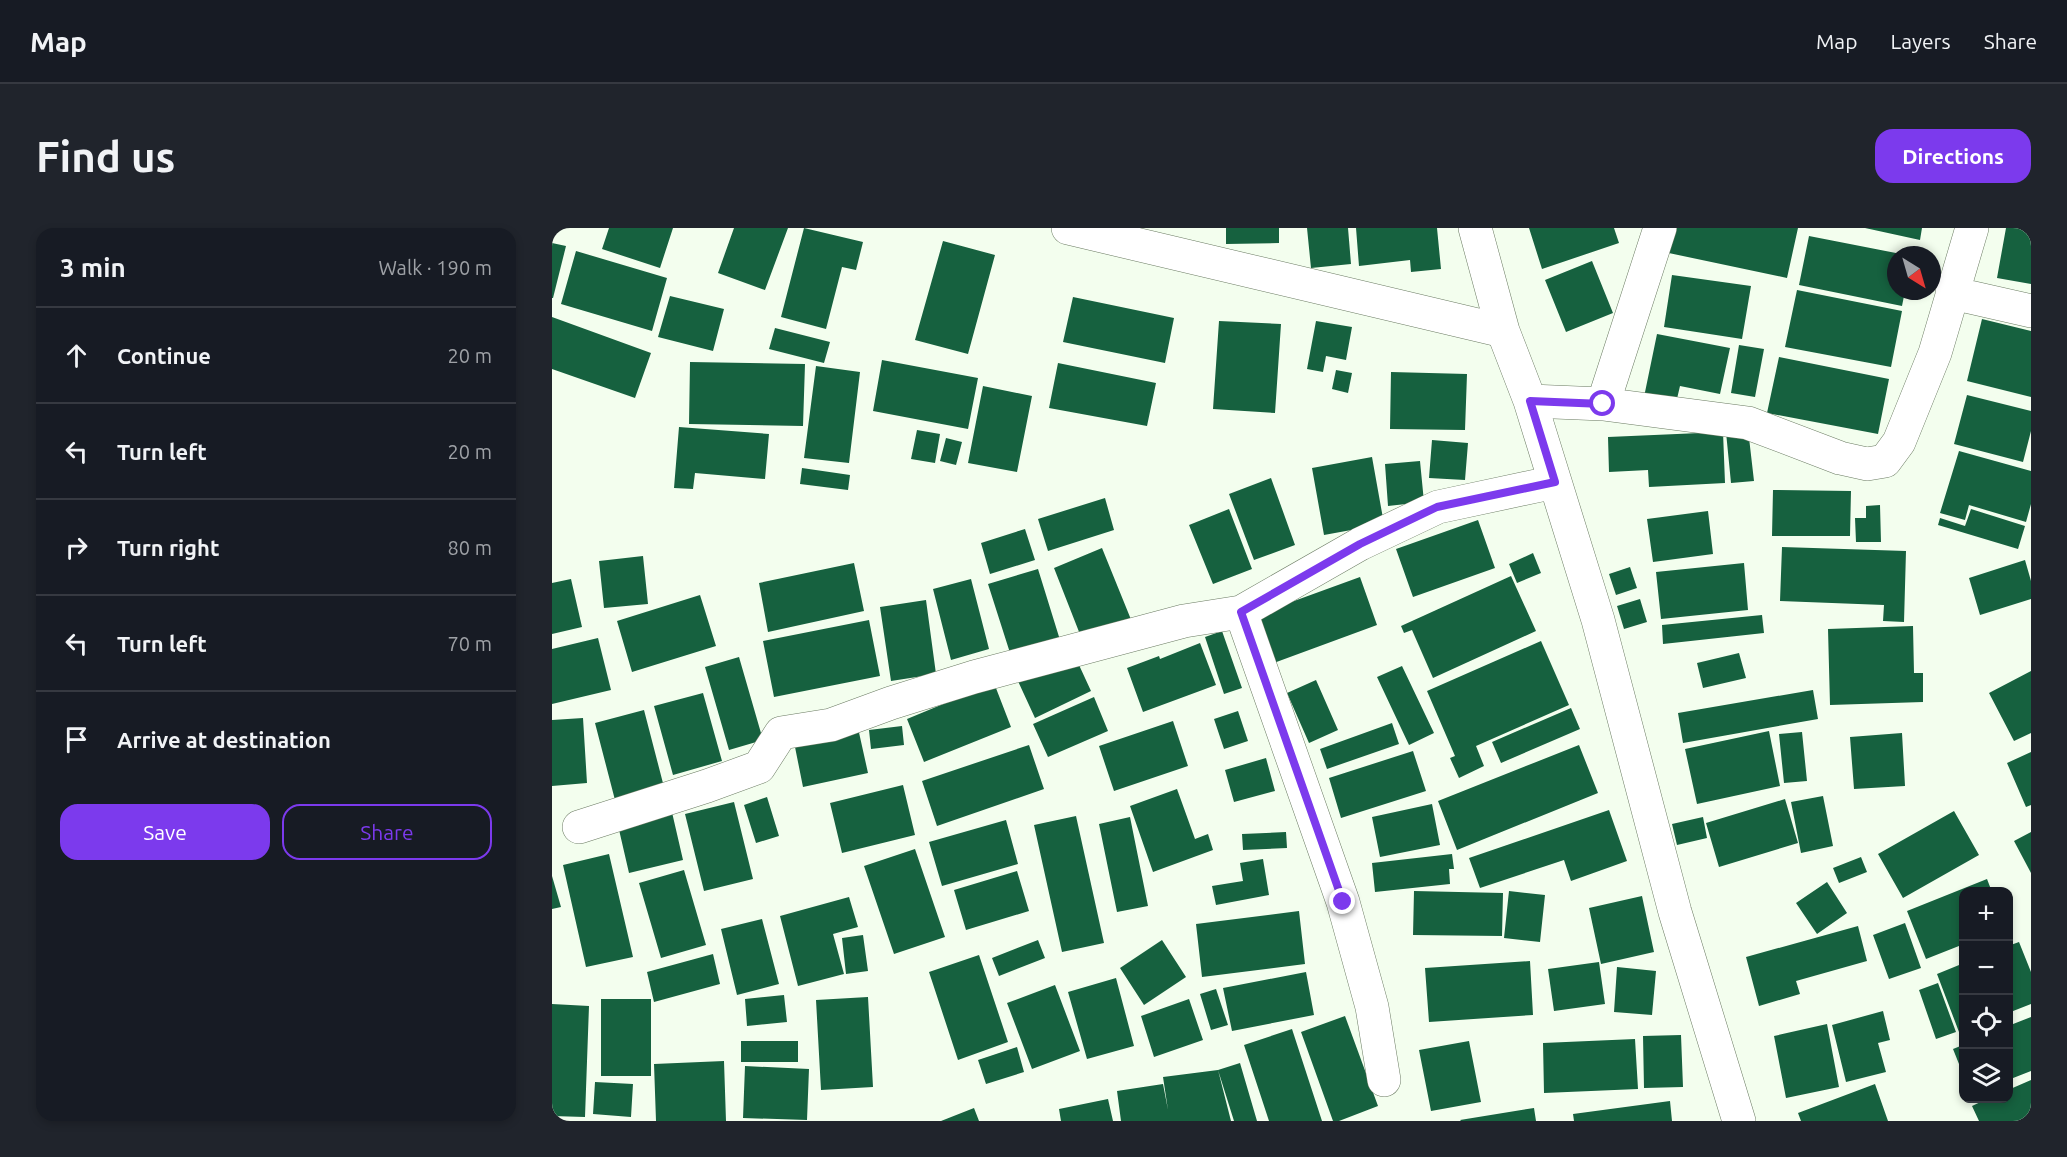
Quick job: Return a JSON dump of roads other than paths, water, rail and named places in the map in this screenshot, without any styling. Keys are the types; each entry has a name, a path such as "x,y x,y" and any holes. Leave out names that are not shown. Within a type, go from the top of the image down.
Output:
{"street":[{"path":"1068,228 1503,331"},
{"path":"1475,228 1503,331 1530,401 1598,621 1675,912 1739,1121"},
{"path":"1603,404 1660,228"},
{"path":"1530,401 1603,404 1748,423 1840,458 1867,464 1884,461 1899,442 1935,353 1972,228"},
{"path":"1952,293 2031,311"},
{"path":"579,827 759,767 781,733 831,725 891,702 974,677 1184,621 1241,612 1360,544 1437,507 1555,482"},
{"path":"1241,612 1343,902 1372,1007 1384,1080"}]}
